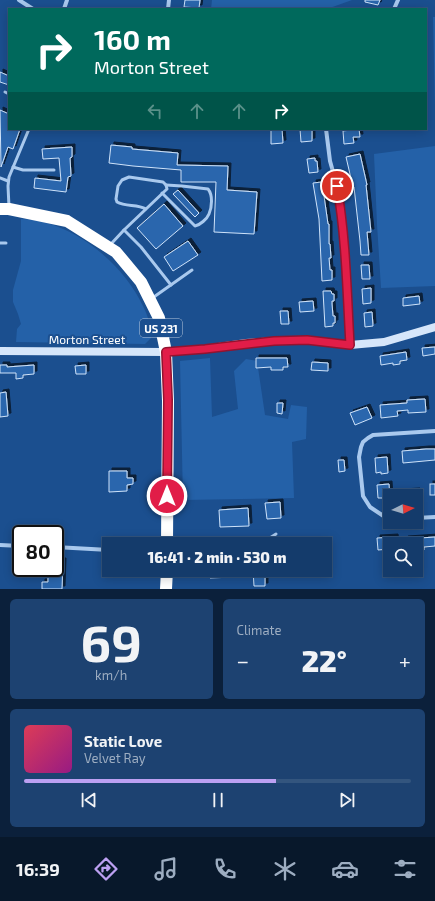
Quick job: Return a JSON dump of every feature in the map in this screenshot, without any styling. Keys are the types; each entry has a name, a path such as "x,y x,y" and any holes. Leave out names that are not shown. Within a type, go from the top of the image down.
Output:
{"highway":[{"name":"US 231","path":"4,209 67,222 116,252 141,282 159,318 166,352 168,400 167,537"},
{"path":"166,589 167,577"}],"street":[{"path":"19,0 31,8"},
{"path":"326,130 330,161 341,208 344,235 350,345"},
{"name":"Morton Street","path":"0,351 166,352 274,341 307,340 350,345 384,342 435,327"},
{"path":"383,516 370,507 364,496 359,457 363,442 373,435 435,431"},
{"path":"423,517 435,516"},
{"path":"0,545 12,546"},
{"path":"64,548 102,550"}],"lane":[{"path":"4,209 9,177 29,130"},
{"path":"13,167 23,170 54,170"},
{"path":"146,209 141,206 121,204 117,202 116,198 118,186 122,180 129,177 163,182 166,185 208,189 211,192 212,199 209,215 199,225 194,226 162,193"},
{"path":"0,178 8,181"},
{"path":"108,247 167,189 166,185"},
{"path":"124,230 141,247 171,285"},
{"path":"0,243 6,243"},
{"path":"150,300 192,270"},
{"path":"271,537 276,534"}],"shaded area":[{"path":"212,0 352,0 330,8 211,8"},
{"path":"433,17 435,17 435,106"},
{"path":"435,146 435,286 381,288 374,154"},
{"path":"21,219 40,221 76,235 93,246 108,259 134,290 143,306 149,321 151,338 145,344 16,342 17,329 21,324 13,302 13,290 21,261"},
{"path":"210,358 212,417 238,409 234,371 246,359 257,361 265,415 288,419 291,405 307,407 306,439 292,442 294,498 183,500 180,361"}],"building":[{"path":"185,0 200,0 199,8 184,7"},
{"path":"365,0 380,0 378,5 365,2"},
{"path":"0,72 8,76 8,85 0,82"},
{"path":"0,110 8,114 8,130 20,130 13,149 8,147 1,167"},
{"path":"271,130 282,130 283,143 271,144"},
{"path":"300,130 312,130 312,141 301,142"},
{"path":"359,130 360,137 353,137 354,143 344,144 343,131"},
{"path":"111,145 132,147 132,149 178,153 177,165 228,166 227,190 257,192 254,234 214,232 216,182 181,182 181,170 109,163"},
{"path":"72,147 72,157 70,158 71,176 68,177 66,192 34,188 35,178 61,181 59,158 43,159 42,149"},
{"path":"360,154 367,185 371,232 367,232 369,255 361,255 354,187 346,157"},
{"path":"315,158 315,161 317,161 318,172 309,173 307,159"},
{"path":"322,182 329,224 331,258 329,258 330,270 332,270 332,280 322,281 319,219 313,183"},
{"path":"178,190 199,213 195,217 173,194"},
{"path":"164,204 183,226 156,249 137,228"},
{"path":"188,241 198,255 173,271 164,257"},
{"path":"361,265 369,265 370,279 362,279"},
{"path":"371,288 371,303 363,304 362,289"},
{"path":"323,291 331,291 332,294 334,294 334,301 332,301 332,304 335,323 333,323 333,326 325,327"},
{"path":"419,296 420,304 403,306 403,298"},
{"path":"313,301 314,311 300,312 299,302"},
{"path":"280,311 288,311 289,324 281,324"},
{"path":"372,312 373,326 365,327 364,313"},
{"path":"435,347 435,354 423,356 422,348"},
{"path":"406,352 407,360 400,361 400,364 393,365 393,363 381,365 380,356"},
{"path":"256,358 287,358 288,367 283,367 283,370 271,370 271,367 256,368"},
{"path":"312,362 328,363 328,371 311,370"},
{"path":"0,365 7,365 7,367 34,365 34,374 23,375 23,378 16,379 16,373 0,373"},
{"path":"86,365 86,374 76,374 75,366"},
{"path":"6,392 8,416 0,417 0,393"},
{"path":"425,399 426,412 408,413 408,410 397,411 398,416 381,418 380,405 407,403 407,400"},
{"path":"277,403 283,403 282,414 277,413"},
{"path":"367,407 372,418 355,425 350,413"},
{"path":"435,449 435,460 403,463 402,451"},
{"path":"387,457 388,473 376,473 375,458"},
{"path":"338,460 344,460 345,471 339,472"},
{"path":"109,471 127,471 127,478 133,478 133,484 127,485 127,491 109,492"},
{"path":"389,484 389,489 383,489 383,498 378,498 377,485"},
{"path":"430,484 435,484 435,495 430,495"},
{"path":"280,502 281,518 267,519 265,503"},
{"path":"248,508 249,526 220,527 219,510"},
{"path":"435,537 435,546 424,547 423,550 423,538"},
{"path":"377,538 383,538 383,550 378,550"},
{"path":"48,577 62,577 62,589 42,589 42,582 48,582"},
{"path":"210,577 233,577 210,578"},
{"path":"253,577 265,577 265,586 254,586"}],"route":[{"path":"167,496 168,400 166,352 274,341 307,340 350,345 344,235 337,186"}]}
